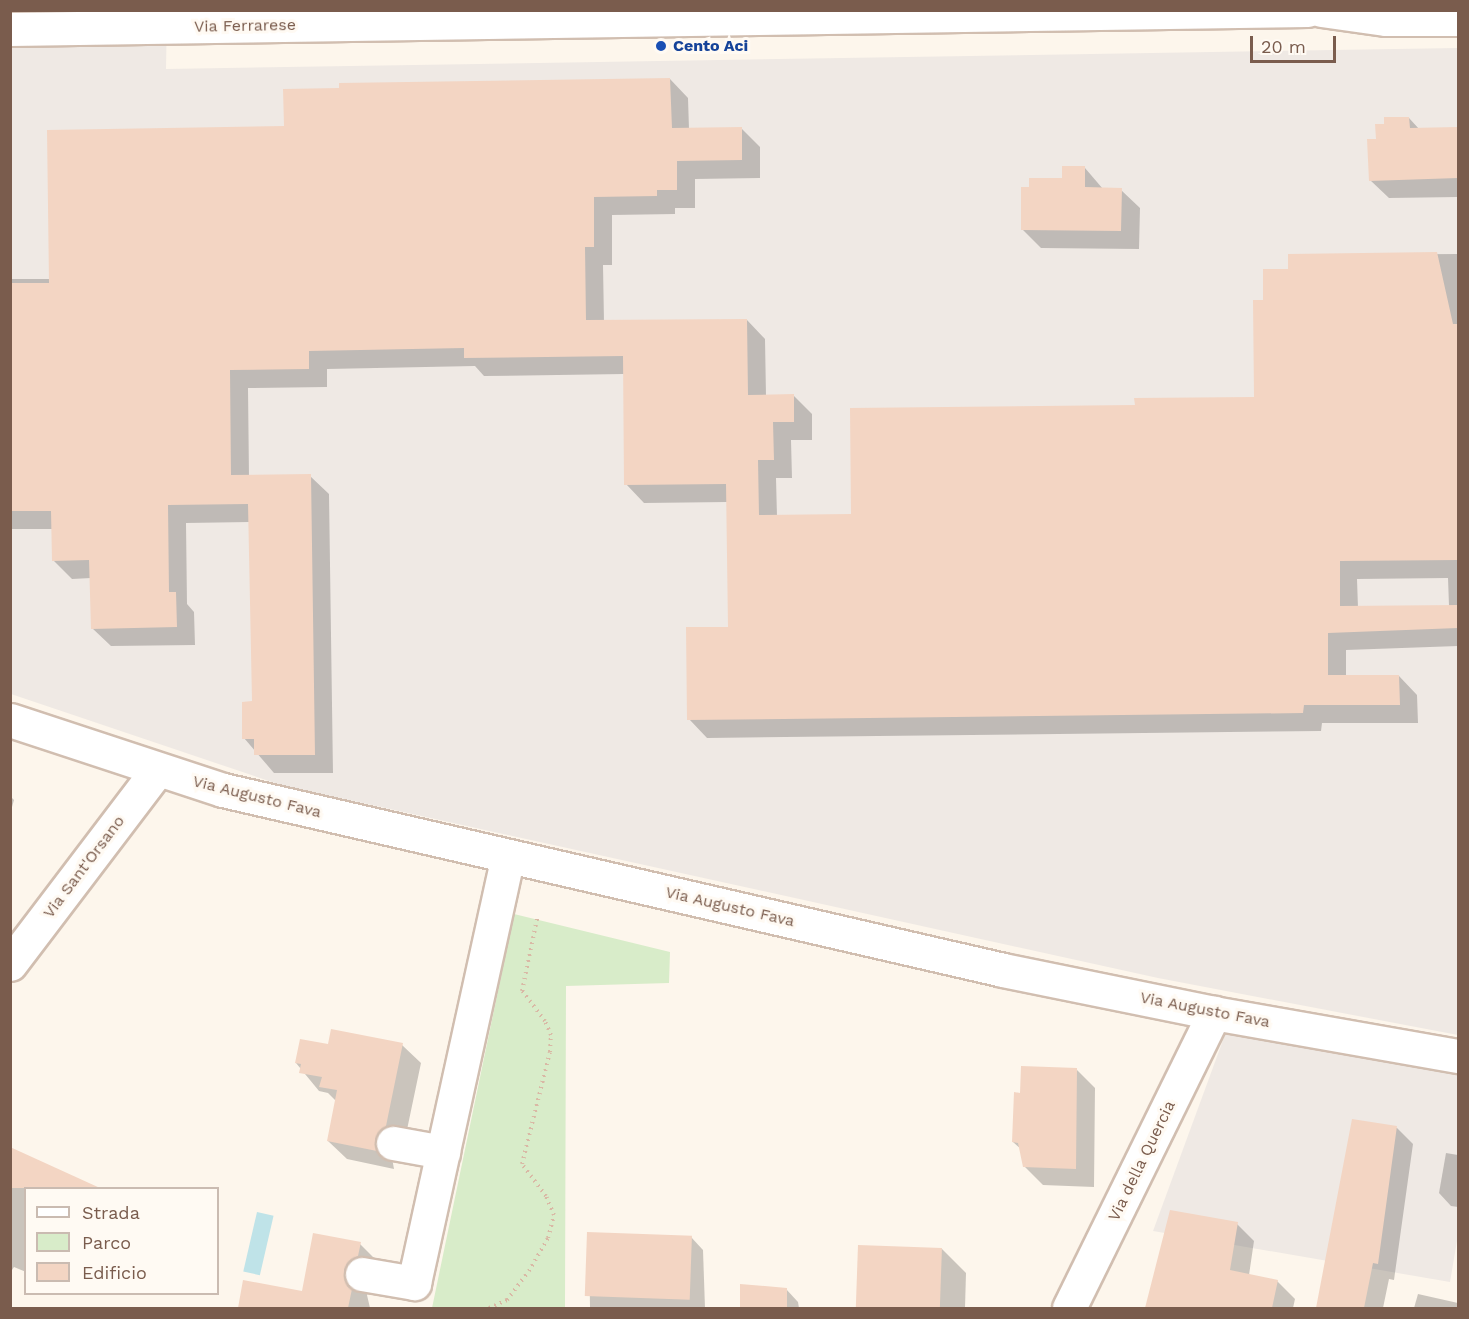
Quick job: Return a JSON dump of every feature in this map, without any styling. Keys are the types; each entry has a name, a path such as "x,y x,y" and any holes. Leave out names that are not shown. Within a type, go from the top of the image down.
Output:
{"street":[{"name":"Via Ferrarese","path":"10,29 184,19 1308,10"},
{"path":"1321,10 1386,19 1458,20"},
{"name":"Via Augusto Fava","path":"10,720 214,788 1003,970 1214,1013 1458,1056"},
{"name":"Via Sant'Orsano","path":"10,964 157,770"},
{"path":"362,1274 414,1283 508,856"},
{"name":"Via della Quercia","path":"1069,1308 1214,1013"},
{"path":"393,1143 443,1152"}],"path":[{"path":"489,1308 507,1300 529,1271 548,1238 554,1215 546,1196 522,1164 550,1052 551,1035 545,1021 522,991 537,919"}],"shaded area":[{"path":"11,11 167,11 166,69 1458,48 1458,1035 1158,978 281,785 11,694"},
{"path":"1226,1032 1458,1069 1458,1235 1450,1282 1153,1231"}],"green space":[{"path":"514,914 670,952 669,983 566,986 565,1308 432,1308"}],"water":[{"path":"257,1212 274,1216 260,1275 243,1271"}],"building":[{"path":"670,78 672,128 742,127 742,160 677,161 677,190 657,190 657,196 594,197 594,247 585,247 586,320 747,319 748,395 794,394 794,422 773,422 774,460 758,460 759,515 851,514 850,408 1135,405 1134,398 1254,397 1253,300 1263,300 1263,269 1288,269 1288,254 1437,252 1453,324 1457,324 1458,560 1340,561 1340,606 1458,605 1458,628 1328,633 1328,675 1399,675 1400,705 1304,705 1303,713 687,720 686,627 728,627 726,484 624,485 623,356 464,358 464,348 309,351 309,369 230,370 231,475 311,474 315,755 254,755 254,739 242,739 242,702 252,701 248,504 168,505 169,592 176,592 177,627 91,629 89,560 52,561 51,511 10,511 10,283 49,283 47,130 284,126 283,89 339,88 339,83"},
{"path":"1384,117 1409,117 1410,128 1458,127 1458,178 1369,181 1367,139 1376,139 1375,124 1384,124"},
{"path":"1062,166 1085,166 1085,187 1122,188 1121,231 1021,230 1021,187 1029,187 1029,178 1062,178"},
{"path":"331,1029 403,1043 386,1126 375,1139 377,1151 327,1141 337,1090 319,1087 322,1077 299,1073 301,1064 295,1063 300,1039 328,1044"},
{"path":"1021,1066 1077,1068 1076,1169 1023,1167 1018,1143 1012,1142 1014,1092 1020,1093"},
{"path":"1352,1119 1397,1126 1378,1264 1373,1263 1364,1308 1316,1308"},
{"path":"10,1147 98,1187 24,1187 10,1188"},
{"path":"1170,1210 1238,1222 1230,1270 1278,1280 1272,1308 1145,1308"},
{"path":"587,1232 692,1236 690,1300 585,1296"},
{"path":"313,1233 361,1242 358,1256 348,1262 344,1270 345,1281 352,1289 348,1308 238,1308 243,1280 302,1291"},
{"path":"858,1245 942,1248 940,1308 856,1308"},
{"path":"740,1284 787,1288 787,1308 740,1308"}],"place":[{"name":"Cento Aci","path":"661,46"}]}
